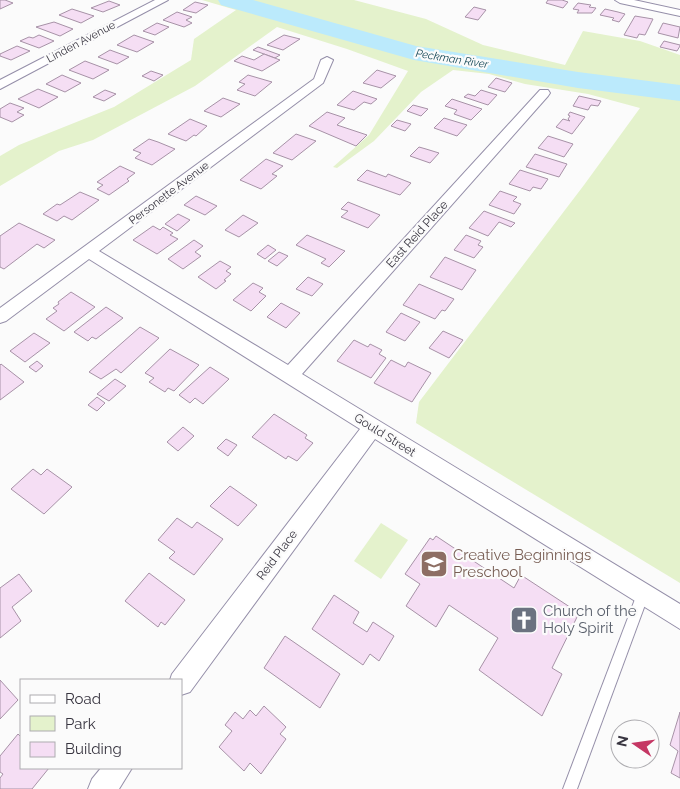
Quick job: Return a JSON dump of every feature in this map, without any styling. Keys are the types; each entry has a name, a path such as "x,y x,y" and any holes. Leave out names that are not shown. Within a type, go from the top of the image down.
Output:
{"street":[{"name":"Linden Avenue","path":"0,85 163,0"},
{"path":"620,0 680,13"},
{"name":"Personette Avenue","path":"0,317 319,81 327,60"},
{"name":"East Reid Place","path":"290,375 544,93"},
{"name":"Gould Street","path":"89,252 680,617"},
{"name":"Reid Place","path":"182,682 372,427"},
{"path":"102,789 117,769"}],"lane":[{"path":"570,789 643,594"}],"green space":[{"path":"202,0 354,0 426,19 483,45 565,65 583,31 640,41 680,55 680,583 416,423 419,402 584,185 640,108 588,94 525,84 489,74 453,70 421,92 374,141 337,168 333,167 369,135 408,71 277,27 195,86 93,140 59,151 0,186 0,156 19,145 114,107 191,60 194,39 236,10"},
{"path":"381,523 408,540 381,579 354,561"}],"building":[{"path":"0,0 5,0 13,3 0,9"},
{"path":"548,0 568,2 563,8 546,3"},
{"path":"109,1 120,5 103,12 91,8"},
{"path":"195,2 208,5 196,13 183,10"},
{"path":"578,3 591,5 589,7 596,8 592,13 577,13 579,10 573,9"},
{"path":"474,7 486,10 478,20 465,17"},
{"path":"72,9 94,16 81,23 59,15"},
{"path":"605,9 625,14 619,22 612,20 614,18 600,15"},
{"path":"177,12 192,17 186,20 192,23 184,27 163,20"},
{"path":"635,16 653,19 645,35 639,34 637,38 624,35"},
{"path":"54,22 73,29 60,36 36,27"},
{"path":"157,23 169,27 155,35 143,31"},
{"path":"663,23 680,27 678,38 658,33"},
{"path":"39,35 54,41 39,48 20,41 29,37 33,38"},
{"path":"134,35 154,42 137,52 117,45"},
{"path":"284,35 300,39 283,50 267,45"},
{"path":"664,41 680,46 677,51 660,47"},
{"path":"17,46 30,51 11,60 0,56 0,54"},
{"path":"258,47 280,55 275,58 253,50"},
{"path":"110,50 129,57 117,64 98,57"},
{"path":"264,54 280,60 262,71 234,61 242,56 254,60"},
{"path":"85,61 109,70 93,79 69,70"},
{"path":"377,70 396,76 381,88 363,83"},
{"path":"151,71 163,75 154,81 142,76"},
{"path":"62,75 81,83 65,92 46,84"},
{"path":"248,75 272,82 255,96 237,90 245,84 239,82"},
{"path":"496,78 512,83 505,92 488,87"},
{"path":"38,89 58,97 39,108 18,99"},
{"path":"105,90 116,94 104,101 93,97"},
{"path":"481,90 497,95 488,105 464,97 468,94 475,96"},
{"path":"353,91 377,99 371,104 364,102 354,110 337,105"},
{"path":"579,96 601,101 598,106 591,105 588,110 573,106"},
{"path":"223,98 240,104 221,117 204,111"},
{"path":"452,99 482,109 471,120 454,114 457,110 445,106"},
{"path":"10,103 24,108 17,112 24,115 12,122 0,117 0,109"},
{"path":"413,105 428,109 421,116 407,111"},
{"path":"327,112 345,118 337,125 367,135 356,146 309,126"},
{"path":"570,112 585,117 572,134 556,127 563,119 570,121 568,119 570,116 568,115"},
{"path":"444,118 467,125 457,136 434,128"},
{"path":"190,119 207,126 196,136 194,135 186,141 168,134"},
{"path":"397,120 411,124 405,131 391,126"},
{"path":"296,134 316,141 292,160 273,153"},
{"path":"548,136 573,144 564,157 538,148"},
{"path":"149,139 175,149 152,165 135,158 141,153 133,150"},
{"path":"419,147 439,153 430,163 410,156"},
{"path":"535,154 567,164 559,177 526,167"},
{"path":"266,159 283,166 272,174 277,176 261,189 240,180"},
{"path":"120,166 135,173 127,179 129,181 109,195 97,189 103,185 97,182"},
{"path":"367,170 386,177 388,174 411,183 400,195 357,180"},
{"path":"520,170 548,179 541,189 533,187 530,191 509,184"},
{"path":"500,191 517,197 513,201 521,204 514,214 489,205"},
{"path":"80,192 99,200 72,220 64,216 57,221 43,214 57,204 60,205"},
{"path":"196,196 217,206 205,215 184,205"},
{"path":"348,202 380,215 368,228 341,217 348,211 341,209"},
{"path":"484,211 515,223 511,227 499,222 488,236 469,228"},
{"path":"178,214 190,220 177,231 165,224"},
{"path":"243,215 258,223 239,237 225,230"},
{"path":"19,223 55,240 44,248 37,244 4,269 0,267 0,236"},
{"path":"153,226 160,230 163,227 173,233 170,235 178,239 157,254 133,240"},
{"path":"307,235 345,251 329,267 321,263 326,259 296,245"},
{"path":"466,235 481,241 478,245 483,247 474,258 454,250"},
{"path":"194,240 203,246 195,252 201,256 183,269 168,259"},
{"path":"268,245 276,250 265,259 257,254"},
{"path":"279,252 288,256 277,266 268,261"},
{"path":"445,257 476,270 462,290 430,277"},
{"path":"220,261 231,267 226,271 231,274 216,289 198,277"},
{"path":"308,277 323,284 312,296 296,289"},
{"path":"253,283 263,288 259,292 266,296 251,311 233,300"},
{"path":"419,284 454,299 445,311 442,310 435,319 403,305"},
{"path":"71,292 95,307 64,331 46,319 57,311 53,308 59,304 58,302"},
{"path":"281,303 300,313 286,328 267,317"},
{"path":"106,307 123,318 96,339 92,337 88,341 74,332"},
{"path":"401,313 420,322 405,341 386,332"},
{"path":"140,327 159,338 121,373 116,369 101,379 89,372"},
{"path":"443,331 463,340 449,358 429,348"},
{"path":"34,333 50,343 25,362 10,351"},
{"path":"354,340 368,347 370,344 382,350 379,354 386,358 371,378 337,361"},
{"path":"170,349 199,365 174,391 168,388 165,392 149,382 154,378 145,373"},
{"path":"391,360 405,367 408,362 431,373 412,402 374,383"},
{"path":"37,361 43,366 36,372 29,367"},
{"path":"0,365 24,382 0,400"},
{"path":"210,367 229,379 203,404 195,398 190,403 179,395"},
{"path":"115,379 126,386 109,401 97,394"},
{"path":"97,397 105,403 97,411 88,405"},
{"path":"274,414 307,435 305,438 313,443 297,461 288,456 286,459 252,437"},
{"path":"183,427 194,436 178,451 167,442"},
{"path":"226,439 237,445 228,456 217,448"},
{"path":"33,469 41,475 47,469 72,487 44,514 11,489"},
{"path":"230,486 257,505 238,526 210,506"},
{"path":"177,518 192,528 197,522 223,539 194,575 169,558 175,552 158,540"},
{"name":"Church of the Holy Spirit","path":"436,536 514,588 521,575 579,613 552,668 562,674 542,716 479,670 498,638 449,605 436,627 406,606 420,584 405,574 430,538 433,540"},
{"path":"149,573 185,600 165,625 161,622 158,627 125,601"},
{"path":"19,574 32,591 12,607 21,621 0,638 0,588"},
{"path":"334,595 359,612 353,623 367,632 373,622 394,636 379,661 370,654 363,665 312,629"},
{"path":"285,636 340,674 320,708 264,668"},
{"path":"0,680 18,700 0,719"},
{"path":"264,706 286,727 280,734 286,739 261,774 250,763 244,771 219,747 232,731 225,725 235,712 243,719 250,710 256,716"},
{"path":"680,712 680,778 671,773 678,751 670,745"},
{"path":"18,734 20,736 20,769 48,769 32,789 0,789 0,778 3,774 0,772 0,756"}],"waterway":[{"name":"Peckman River","path":"229,0 414,53 578,80 680,93"}],"place":[{"name":"Creative Beginnings Preschool","path":"434,564"},
{"name":"Church of the Holy Spirit","path":"524,620"}]}
